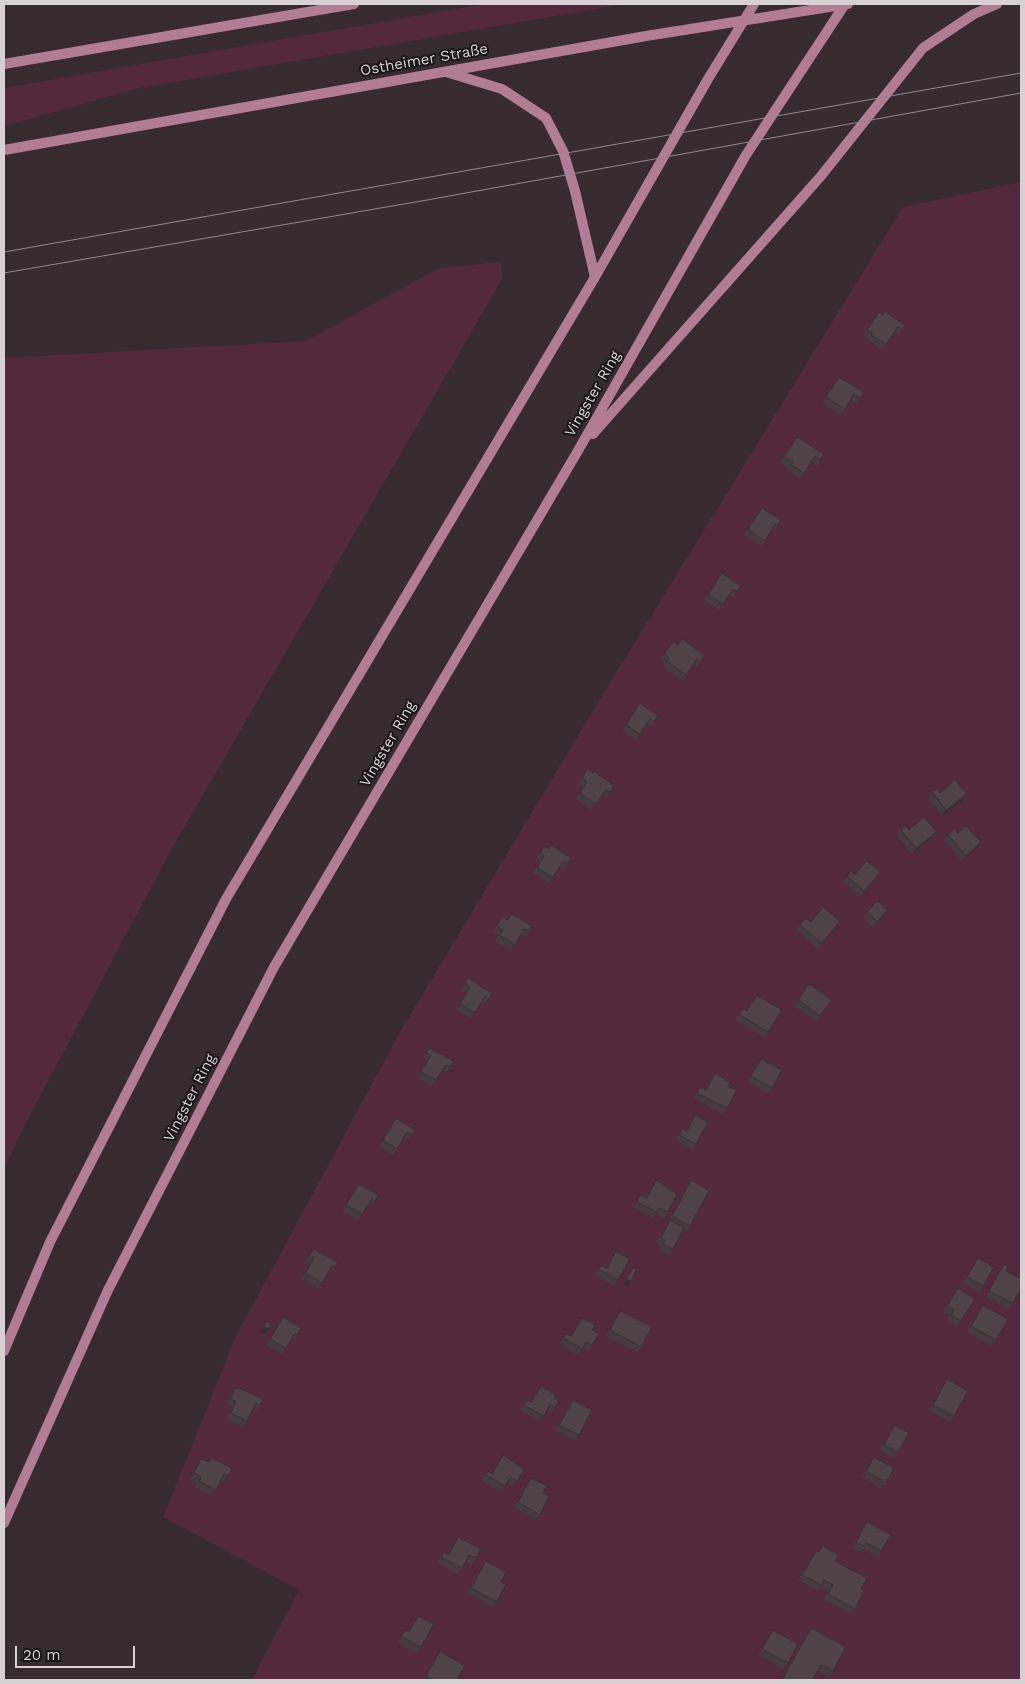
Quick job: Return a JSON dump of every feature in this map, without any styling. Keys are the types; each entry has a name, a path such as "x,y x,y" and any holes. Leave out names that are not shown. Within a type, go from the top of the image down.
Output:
{"main road":[{"path":"4,64 354,4"},
{"path":"4,1351 50,1242 226,899 595,277 754,4"},
{"name":"Ostheimer Straße","path":"4,150 443,71 846,4"},
{"name":"Vingster Ring","path":"4,1524 108,1290 274,967 579,450 746,155 846,4"},
{"path":"579,450 821,176 923,48 974,14 997,4"},
{"path":"443,71 502,89 546,118 562,151 575,191 595,277"}],"shaded area":[{"path":"484,4 624,4 139,88 4,126 4,88"},
{"path":"1021,182 1021,1680 252,1680 299,1590 163,1517 236,1336 400,1032 595,707 903,207"},
{"path":"501,262 502,279 171,850 19,1136 4,1169 4,358 306,341 439,268"}],"building":[{"path":"879,312 883,315 886,312 905,325 902,330 898,327 886,344 871,335 872,333 867,330"},
{"path":"839,377 864,392 860,398 854,394 845,409 826,397"},
{"path":"797,437 824,454 820,460 815,456 804,473 791,465 793,462 784,457"},
{"path":"762,508 781,520 778,525 775,524 765,541 748,529"},
{"path":"722,573 741,586 737,591 733,589 723,604 708,595"},
{"path":"682,639 705,655 701,661 697,659 686,675 666,661 669,658 664,654 673,642 678,645"},
{"path":"640,703 658,716 654,721 650,719 640,734 626,725"},
{"path":"587,769 593,773 594,771 614,786 610,792 606,790 596,804 580,793 587,782 582,778"},
{"path":"955,780 967,794 946,810 932,792 937,789 940,793"},
{"path":"924,817 937,832 916,848 901,830 906,826 909,830"},
{"path":"966,826 981,842 966,856 948,835 954,829 958,833"},
{"path":"551,845 571,858 567,864 563,861 553,877 537,868 544,856 540,853 544,846 549,849"},
{"path":"867,861 881,872 864,891 847,876 851,871 855,874"},
{"path":"877,901 888,910 877,922 867,912"},
{"path":"823,907 840,921 822,943 800,925 805,918 811,922"},
{"path":"512,914 532,926 529,931 524,929 515,945 499,935 503,930 497,926 502,917 508,920"},
{"path":"468,978 492,993 489,999 485,996 475,1013 460,1004 470,987 465,984"},
{"path":"809,984 832,1000 820,1016 798,1000"},
{"path":"757,995 782,1010 768,1032 739,1014 743,1009 747,1011"},
{"path":"429,1048 454,1061 450,1067 446,1065 436,1080 421,1072 431,1055 426,1053"},
{"path":"761,1059 782,1070 772,1088 751,1076"},
{"path":"715,1073 730,1082 728,1086 737,1090 727,1108 697,1093 700,1087 706,1090"},
{"path":"695,1115 708,1122 696,1144 679,1135 682,1128 687,1131"},
{"path":"396,1118 415,1130 412,1135 407,1132 397,1149 383,1140"},
{"path":"656,1180 677,1194 668,1212 659,1208 657,1212 637,1202 640,1195 647,1198"},
{"path":"691,1180 709,1191 690,1226 672,1216"},
{"path":"359,1184 378,1195 375,1201 372,1199 362,1214 346,1205"},
{"path":"670,1220 684,1228 673,1249 662,1244 665,1240 661,1238"},
{"path":"313,1249 338,1262 335,1267 332,1266 322,1283 305,1273 314,1258 310,1255"},
{"path":"616,1251 630,1259 618,1280 598,1269 601,1265 607,1268"},
{"path":"978,1258 994,1267 983,1286 967,1277"},
{"path":"1004,1264 1008,1266 1006,1271 1021,1279 1021,1289 1013,1303 989,1291"},
{"path":"633,1267 637,1269 631,1281 626,1279"},
{"path":"958,1288 975,1299 961,1321 951,1315 954,1310 947,1306"},
{"path":"983,1305 1008,1319 996,1340 971,1326"},
{"path":"620,1311 652,1327 641,1347 610,1330"},
{"path":"283,1317 301,1328 298,1334 295,1333 286,1348 270,1339"},
{"path":"582,1318 595,1325 592,1330 599,1334 592,1345 586,1342 582,1349 563,1338 566,1334 571,1336"},
{"path":"266,1321 271,1324 269,1329 264,1327"},
{"path":"947,1379 968,1391 954,1416 933,1405"},
{"path":"541,1386 556,1395 554,1398 559,1401 555,1407 550,1404 544,1416 524,1405 527,1400 532,1402"},
{"path":"235,1388 263,1399 260,1405 256,1403 247,1421 231,1413 236,1401 230,1399"},
{"path":"573,1400 592,1410 579,1435 559,1425"},
{"path":"895,1425 909,1433 898,1452 884,1445"},
{"path":"503,1455 524,1469 517,1481 511,1477 505,1486 486,1475 488,1471 492,1474"},
{"path":"874,1457 894,1468 886,1483 866,1471"},
{"path":"211,1458 232,1468 228,1476 224,1474 216,1490 199,1482 201,1477 194,1473 201,1459 209,1462"},
{"path":"531,1478 547,1486 543,1493 549,1496 540,1515 518,1502"},
{"path":"867,1522 891,1535 881,1551 866,1543 864,1546 856,1542"},
{"path":"458,1537 481,1549 476,1558 469,1555 462,1568 441,1557 444,1552 449,1555"},
{"path":"822,1546 839,1555 835,1561 867,1578 861,1589 864,1591 855,1609 828,1594 833,1585 824,1580 821,1585 802,1575 816,1551 819,1552"},
{"path":"486,1561 506,1572 501,1582 506,1584 497,1602 471,1588"},
{"path":"418,1616 434,1624 421,1647 401,1636 405,1630 409,1632"},
{"path":"811,1628 846,1647 833,1671 821,1665 812,1680 782,1680"},
{"path":"773,1630 798,1644 788,1663 762,1649"},
{"path":"440,1651 465,1666 457,1680 433,1680 426,1676"}],"tram line":[{"path":"4,252 1021,73"},
{"path":"4,273 427,200 1021,93"}]}
